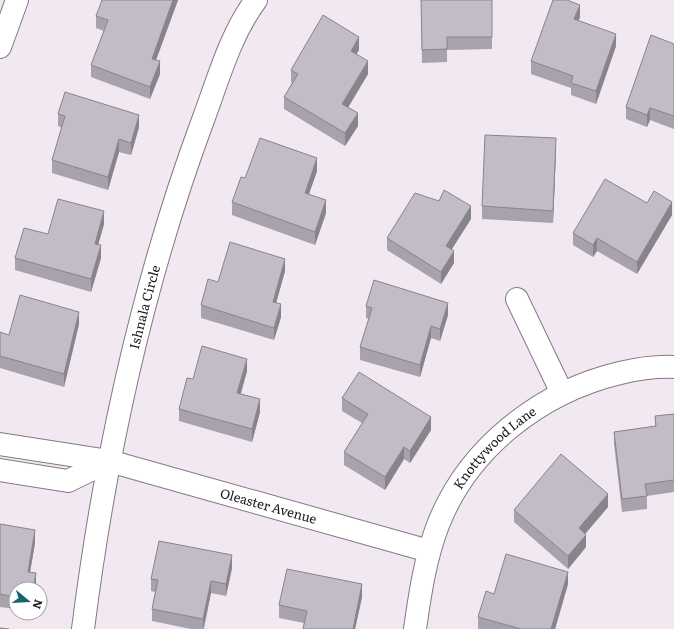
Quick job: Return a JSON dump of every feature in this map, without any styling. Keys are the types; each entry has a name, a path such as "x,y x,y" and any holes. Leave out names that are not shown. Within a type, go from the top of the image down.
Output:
{"street":[{"path":"0,47 17,0"},
{"name":"Ishnala Circle","path":"83,629 92,559 109,461 128,371 150,287 187,166 233,40 248,11 256,0"},
{"path":"517,299 562,393"},
{"name":"Knottywood Lane","path":"415,629 429,551 438,524 455,491 476,461 502,434 531,411 562,393 598,378 634,370 674,367"},
{"name":"Oleaster Avenue","path":"0,444 109,461 429,551"},
{"path":"0,470 68,482 109,461"}],"building":[{"path":"102,0 173,0 152,59 160,61 150,87 91,65 108,20 96,16"},
{"path":"421,0 492,0 492,37 447,37 447,49 422,50"},
{"path":"553,0 567,0 580,5 574,19 616,34 596,91 571,83 573,76 531,61"},
{"path":"323,15 359,37 351,51 368,61 342,104 358,113 345,133 284,97 298,74 291,70"},
{"path":"651,35 674,44 674,116 650,108 647,115 626,107"},
{"path":"65,92 139,115 131,143 119,139 108,177 52,160 65,116 58,114"},
{"path":"485,135 556,138 553,211 482,206"},
{"path":"260,138 317,158 305,193 326,200 315,232 232,202 241,177 245,178"},
{"path":"605,179 647,203 654,191 672,202 637,262 597,238 593,245 573,233"},
{"path":"444,190 471,206 446,246 454,251 441,272 387,238 415,193 439,201"},
{"path":"58,199 104,211 95,244 101,245 91,279 15,258 24,228 48,234"},
{"path":"230,242 285,259 273,302 281,304 274,328 201,305 208,279 218,282"},
{"path":"374,280 448,303 440,329 431,326 420,365 360,347 372,308 366,306"},
{"path":"20,295 79,312 64,374 0,356 0,332 9,335"},
{"path":"202,346 247,359 237,393 260,399 252,429 179,409 187,378 193,379"},
{"path":"359,372 431,417 410,451 404,447 385,477 344,452 368,414 342,398"},
{"path":"674,414 674,480 645,484 647,496 622,499 614,432 656,426 655,416"},
{"path":"561,454 608,494 579,528 586,535 568,556 514,510"},
{"path":"0,524 35,530 28,572 36,573 34,581 8,581 8,596 0,594"},
{"path":"159,541 232,555 226,584 211,581 203,619 152,609 158,580 151,579"},
{"path":"506,554 568,572 551,629 521,629 478,617 486,591 494,594"},
{"path":"287,569 362,584 353,629 303,629 307,611 279,605"}]}
